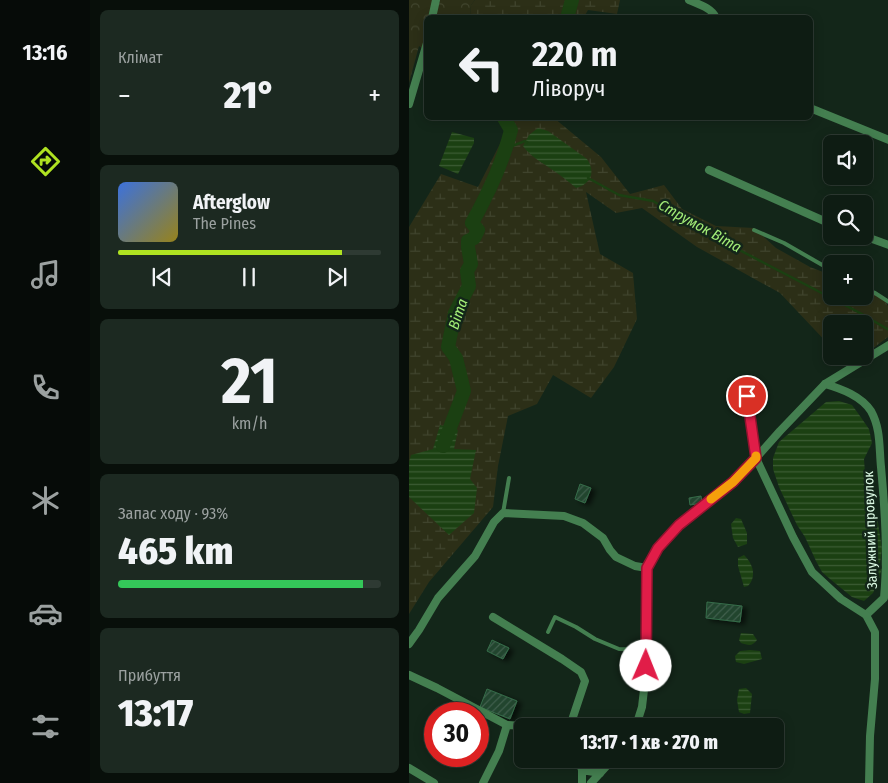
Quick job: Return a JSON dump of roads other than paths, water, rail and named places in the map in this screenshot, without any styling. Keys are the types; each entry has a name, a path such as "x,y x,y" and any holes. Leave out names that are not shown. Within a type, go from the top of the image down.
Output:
{"street":[{"path":"433,15 436,0"},
{"path":"689,0 710,10 715,15"},
{"path":"409,104 424,53"},
{"path":"813,109 888,140"},
{"path":"709,170 823,220"},
{"path":"873,239 888,245"},
{"path":"638,718 645,681 647,650 647,568 658,548 679,525 733,482 825,384 888,345"},
{"name":"Залужний провулок","path":"825,384 840,388 857,397 870,410 877,424 884,452 886,598 866,614"},
{"path":"756,458 793,538 812,572 841,599 866,614 875,632 875,679 870,736 869,783"},
{"path":"409,644 438,598 475,556 494,522 503,513 564,516 583,523 603,538 616,557 635,566 647,568"},
{"path":"493,617 581,672 585,681 573,718"},
{"path":"409,675 507,725 514,725"},
{"path":"483,783 499,751 507,725"},
{"path":"409,768 434,783"},
{"path":"591,783 605,768"},
{"path":"582,783 582,770 600,773"}],"lane":[{"path":"754,230 784,243 823,265"},
{"path":"873,292 888,302"},
{"path":"745,388 756,458"},
{"path":"503,513 509,478"},
{"path":"548,632 555,617 575,626 595,639 619,649 647,650"}],"waterway":[{"name":"Віта","path":"568,15 572,0"},
{"name":"Віта","path":"443,446 464,391 456,358 448,347 455,313 469,286 467,271 471,264 468,241 474,238 478,230 472,223 495,178 504,154 511,130 505,120"},
{"name":"Струмок Віта","path":"507,148 525,141 527,142"},
{"name":"Струмок Віта","path":"588,178 619,195 653,201 703,231 889,330"}]}
